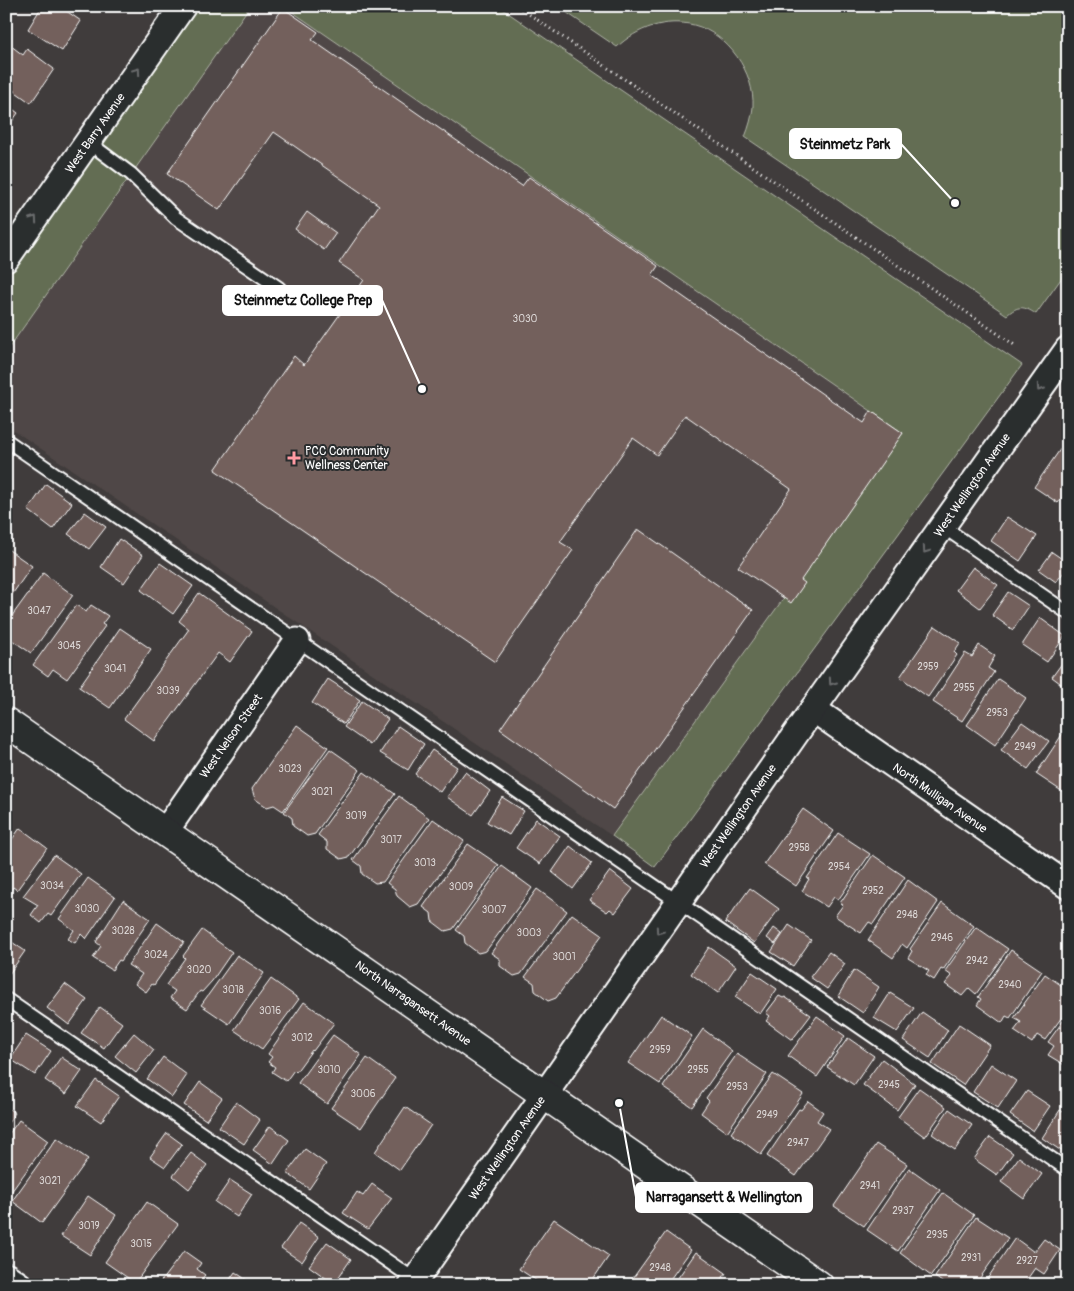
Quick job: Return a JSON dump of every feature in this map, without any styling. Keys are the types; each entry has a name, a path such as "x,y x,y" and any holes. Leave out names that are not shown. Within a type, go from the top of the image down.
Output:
{"street":[{"name":"West Barry Avenue","path":"6,259 183,6"},
{"name":"West Wellington Avenue","path":"416,1283 544,1094 678,902 1068,349"},
{"name":"West Nelson Street","path":"165,832 298,641"},
{"name":"North Mulligan Avenue","path":"813,709 1068,886"},
{"name":"North Narragansett Avenue","path":"6,722 819,1285"},
{"path":"6,1276 19,1285"}],"lane":[{"path":"88,142 131,174 176,218 279,288"},
{"path":"6,440 1068,1170"},
{"path":"942,526 1068,613"},
{"path":"6,999 416,1283"}],"path":[{"path":"516,6 1016,346"}],"shaded area":[{"path":"250,6 284,6 903,433 612,836 6,425 6,352"}],"green space":[{"path":"196,6 250,6 6,352 6,276"},
{"path":"284,6 498,6 1022,365 655,867 612,836 903,433"},
{"path":"557,6 1068,6 1068,269 1036,314 1028,309 1018,308 1007,315 745,137 753,107 749,81 737,57 718,37 694,25 673,23 652,26 625,40 617,47"}],"building":[{"path":"42,6 59,6 81,21 62,51 28,29"},
{"path":"283,8 318,32 312,40 522,186 529,177 658,266 652,275 864,423 871,411 903,433 801,580 805,583 791,603 738,567 791,489 685,415 657,455 633,438 560,542 573,550 495,662 215,470 294,356 304,365 364,280 339,263 379,205 274,132 219,210 167,174"},
{"path":"6,42 23,55 27,49 54,69 31,103 6,85"},
{"path":"6,104 18,113 6,130"},
{"path":"307,212 336,233 324,250 295,229"},
{"path":"1068,438 1068,490 1058,503 1034,487"},
{"path":"46,484 72,503 53,529 28,510"},
{"path":"85,512 106,527 89,549 68,534"},
{"path":"1007,517 1037,536 1020,561 991,541"},
{"path":"638,529 753,610 613,809 500,729"},
{"path":"119,539 143,555 124,583 101,567"},
{"path":"6,548 32,566 6,603"},
{"path":"1052,552 1068,563 1068,567 1056,582 1039,570"},
{"path":"160,563 193,586 173,614 141,590"},
{"path":"973,567 998,585 980,608 956,590"},
{"path":"43,573 73,595 31,653 6,636 6,624"},
{"path":"1008,592 1029,606 1013,630 992,615"},
{"path":"199,593 252,631 230,662 218,653 154,741 124,719 189,629 179,621"},
{"path":"76,605 86,612 91,605 108,616 102,624 105,626 67,679 53,669 48,676 33,665"},
{"path":"1040,618 1065,636 1047,662 1022,645"},
{"path":"935,626 960,643 954,652 957,655 928,697 900,677"},
{"path":"120,628 151,649 110,708 79,687"},
{"path":"979,645 995,656 988,668 994,672 962,721 933,702 965,653 972,657"},
{"path":"1068,655 1068,689 1052,677"},
{"path":"328,679 360,700 344,724 312,703"},
{"path":"998,679 1026,698 995,745 967,725"},
{"path":"362,701 388,719 370,745 344,727"},
{"path":"1022,722 1049,741 1028,769 1001,750"},
{"path":"297,725 328,747 283,811 274,805 267,807 255,799 252,789"},
{"path":"398,726 424,744 408,770 380,753"},
{"path":"1067,727 1068,785 1063,792 1036,774"},
{"path":"330,749 360,770 315,834 307,836 293,826 292,818 284,812"},
{"path":"432,750 457,767 440,792 415,774"},
{"path":"364,772 395,794 349,857 341,859 327,849 327,842 318,835"},
{"path":"465,772 490,791 473,815 447,797"},
{"path":"399,796 429,818 383,882 375,883 362,874 361,866 353,860"},
{"path":"502,797 524,811 509,835 487,822"},
{"path":"803,809 834,831 796,886 764,864"},
{"path":"433,819 464,841 418,904 410,907 397,896 395,889 387,883"},
{"path":"536,819 560,836 540,864 516,848"},
{"path":"20,828 47,848 17,890 13,887 6,897 6,848"},
{"path":"838,833 870,854 838,900 834,897 827,907 802,891 809,879 807,878"},
{"path":"468,844 499,865 453,929 445,931 432,921 431,913 423,907"},
{"path":"570,846 592,863 573,889 552,872"},
{"path":"54,855 81,874 51,916 48,914 41,923 31,915 38,905 23,896"},
{"path":"873,855 905,877 873,924 869,922 861,933 835,916 843,905 840,903"},
{"path":"502,866 532,888 486,951 478,953 465,943 464,936 456,930"},
{"path":"610,871 633,889 615,913 610,909 607,912 589,900"},
{"path":"88,878 115,897 86,939 81,934 75,943 68,939 74,930 59,919"},
{"path":"908,880 938,902 907,948 902,944 893,958 868,940"},
{"path":"750,888 779,909 754,943 725,922"},
{"path":"537,889 567,911 521,974 514,976 500,966 500,959 491,953"},
{"path":"123,900 150,919 121,961 119,960 112,970 93,958 101,946 96,942"},
{"path":"942,903 974,926 934,980 926,975 929,971 908,958 912,951 910,949"},
{"path":"572,914 602,935 556,998 548,1001 535,991 534,983 525,977"},
{"path":"157,923 184,942 154,985 152,984 146,992 135,984 142,974 128,965"},
{"path":"789,925 811,940 793,966 771,952"},
{"path":"976,927 1008,949 976,994 969,988 962,996 945,984 952,976 945,971"},
{"path":"774,928 782,934 775,944 767,938"},
{"path":"202,930 232,952 212,981 202,992 200,991 187,1009 170,998 175,991 166,985 185,958 183,956"},
{"path":"6,938 25,951 7,977 6,976"},
{"path":"709,947 736,966 718,993 691,974"},
{"path":"1011,950 1042,971 1010,1018 1006,1016 1002,1023 977,1005 981,999 978,997"},
{"path":"829,952 845,964 827,989 810,977"},
{"path":"237,955 264,973 229,1024 201,1005"},
{"path":"854,970 879,987 863,1013 838,996"},
{"path":"752,972 777,989 760,1014 735,997"},
{"path":"1045,974 1068,990 1068,1009 1045,1040 1037,1035 1032,1043 1014,1031 1021,1022 1014,1018"},
{"path":"271,979 299,999 262,1049 234,1030"},
{"path":"65,984 87,1000 69,1025 47,1008"},
{"path":"890,993 914,1008 897,1032 874,1018"},
{"path":"779,996 785,997 811,1015 792,1040 766,1021 770,1016 766,1013"},
{"path":"304,1002 334,1023 296,1072 294,1070 286,1081 272,1072 275,1067 268,1062 272,1057 268,1054"},
{"path":"100,1007 122,1023 104,1048 81,1033"},
{"path":"922,1012 948,1030 930,1058 903,1040"},
{"path":"1068,1014 1068,1064 1066,1066 1048,1055 1054,1046 1048,1042"},
{"path":"661,1015 692,1036 660,1084 628,1063"},
{"path":"817,1016 845,1036 817,1077 788,1056"},
{"path":"959,1024 990,1045 963,1085 932,1064"},
{"path":"703,1029 732,1051 692,1107 663,1087"},
{"path":"134,1033 154,1050 136,1073 115,1056"},
{"path":"26,1035 51,1051 35,1075 10,1059"},
{"path":"333,1035 361,1055 327,1104 298,1083"},
{"path":"848,1038 874,1056 854,1085 827,1067"},
{"path":"737,1054 767,1074 727,1132 701,1113 709,1101 706,1098"},
{"path":"61,1057 82,1071 66,1094 45,1080"},
{"path":"163,1057 187,1075 172,1097 147,1079"},
{"path":"367,1058 395,1078 361,1128 331,1108"},
{"path":"882,1059 915,1084 897,1110 863,1085"},
{"path":"991,1064 1016,1081 998,1108 973,1092"},
{"path":"773,1074 803,1094 761,1155 731,1133"},
{"path":"96,1080 119,1096 101,1122 77,1106"},
{"path":"200,1082 222,1098 206,1120 184,1105"},
{"path":"919,1088 946,1107 925,1137 898,1117"},
{"path":"1027,1091 1050,1106 1033,1131 1010,1115"},
{"path":"808,1101 823,1112 817,1121 829,1129 796,1176 767,1156 799,1109 801,1110"},
{"path":"236,1102 260,1120 244,1144 219,1127"},
{"path":"1068,1105 1068,1151 1066,1154 1042,1138 1060,1110 1063,1112"},
{"path":"6,1107 15,1113 6,1126"},
{"path":"405,1107 431,1125 400,1170 375,1152"},
{"path":"949,1109 972,1125 955,1150 932,1134"},
{"path":"19,1120 48,1141 6,1199 6,1138"},
{"path":"270,1126 289,1140 273,1164 253,1150"},
{"path":"167,1133 182,1144 165,1167 150,1157"},
{"path":"990,1137 1013,1153 997,1175 974,1159"},
{"path":"57,1138 88,1159 42,1223 12,1201"},
{"path":"876,1144 907,1164 864,1226 834,1206"},
{"path":"305,1149 326,1164 309,1189 287,1173"},
{"path":"191,1153 207,1165 189,1189 173,1176"},
{"path":"1019,1157 1042,1174 1024,1199 1001,1182"},
{"path":"909,1168 940,1190 898,1251 867,1230"},
{"path":"230,1180 252,1194 237,1217 215,1202"},
{"path":"372,1184 392,1198 368,1229 343,1213 357,1192 363,1196"},
{"path":"943,1193 974,1215 931,1276 900,1253"},
{"path":"88,1196 116,1215 90,1255 61,1236"},
{"path":"147,1202 178,1224 135,1283 105,1262"},
{"path":"976,1217 1008,1238 975,1285 946,1285 935,1277"},
{"path":"554,1219 609,1256 589,1285 543,1285 519,1269"},
{"path":"299,1223 319,1237 302,1262 281,1248"},
{"path":"666,1232 691,1250 666,1285 628,1285"},
{"path":"1015,1238 1034,1252 1044,1239 1060,1250 1044,1274 1035,1268 1023,1285 983,1285"},
{"path":"327,1242 351,1259 334,1284 309,1266"},
{"path":"184,1251 201,1263 197,1269 205,1275 197,1285 158,1285"},
{"path":"696,1252 726,1273 718,1285 673,1285"},
{"path":"235,1272 254,1285 226,1285"}],"place":[{"name":"Steinmetz Park","path":"955,203"},
{"name":"Steinmetz College Prep","path":"422,389"},
{"name":"PCC Community Wellness Center","path":"294,458"},
{"name":"Narragansett & Wellington","path":"619,1103"}]}
